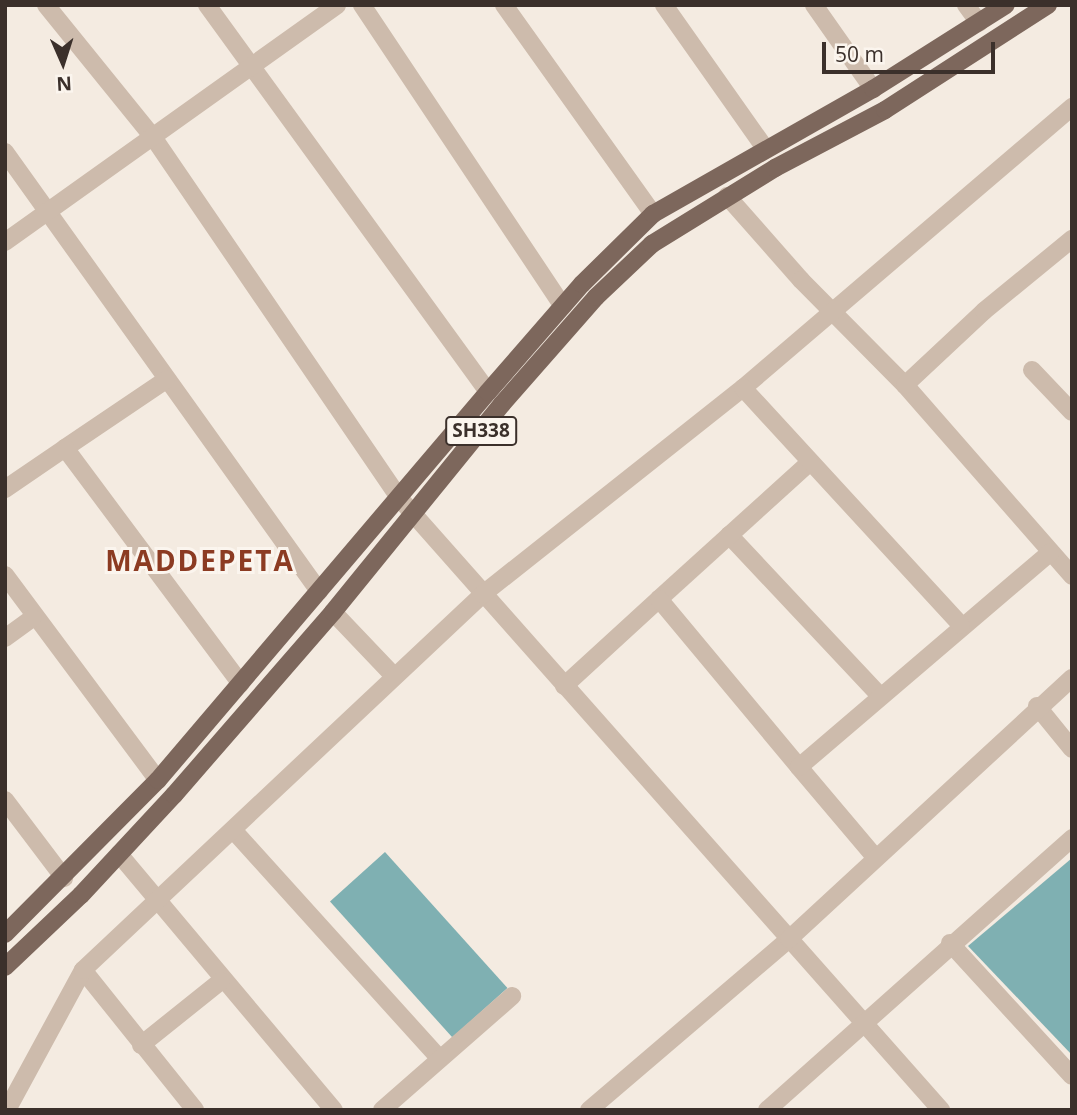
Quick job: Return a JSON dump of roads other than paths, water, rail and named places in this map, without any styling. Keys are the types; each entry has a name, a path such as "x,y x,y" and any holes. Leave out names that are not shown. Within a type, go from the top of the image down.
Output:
{"main road":[{"name":"SH338","path":"5,934 64,878 158,780 319,591 401,500 488,392 563,306 653,214 873,89 1006,5"},
{"name":"SH338","path":"5,967 119,854 333,612 414,516 502,404 596,297 652,244 727,196 885,110 1048,5"}],"street":[{"path":"46,5 153,137 401,500 941,1110"},
{"path":"206,5 249,68 488,392"},
{"path":"5,243 337,5"},
{"path":"362,5 563,306"},
{"path":"504,5 653,214"},
{"path":"664,5 765,148"},
{"path":"814,5 873,89"},
{"path":"967,5 979,23"},
{"path":"7,1110 83,970 234,831 388,670 743,388 1072,107"},
{"path":"5,152 319,591"},
{"path":"727,196 801,281 905,385 1072,576"},
{"path":"905,385 984,310 1072,239"},
{"path":"1032,370 1072,412"},
{"path":"5,489 166,380"},
{"path":"743,388 809,463 961,625"},
{"path":"65,448 241,684"},
{"path":"564,686 809,463"},
{"path":"729,535 880,696"},
{"path":"799,766 961,625 1051,552"},
{"path":"5,575 33,618 158,780"},
{"path":"659,599 875,857"},
{"path":"333,612 388,670"},
{"path":"5,638 33,618"},
{"path":"589,1110 789,939 1037,706 1072,678"},
{"path":"1037,706 1072,750"},
{"path":"5,800 64,878"},
{"path":"234,831 440,1059"},
{"path":"767,1110 786,1103 863,1021 1072,838"},
{"path":"119,854 221,981 334,1110"},
{"path":"950,943 1072,1076"},
{"path":"83,970 195,1110"},
{"path":"141,1045 221,981"},
{"path":"382,1110 512,996"}],"water":[{"path":"385,852 507,988 452,1038 330,902"},
{"path":"1072,858 1072,1055 968,946"}],"district":[{"name":"MADDEPETA","path":"200,560"}]}
